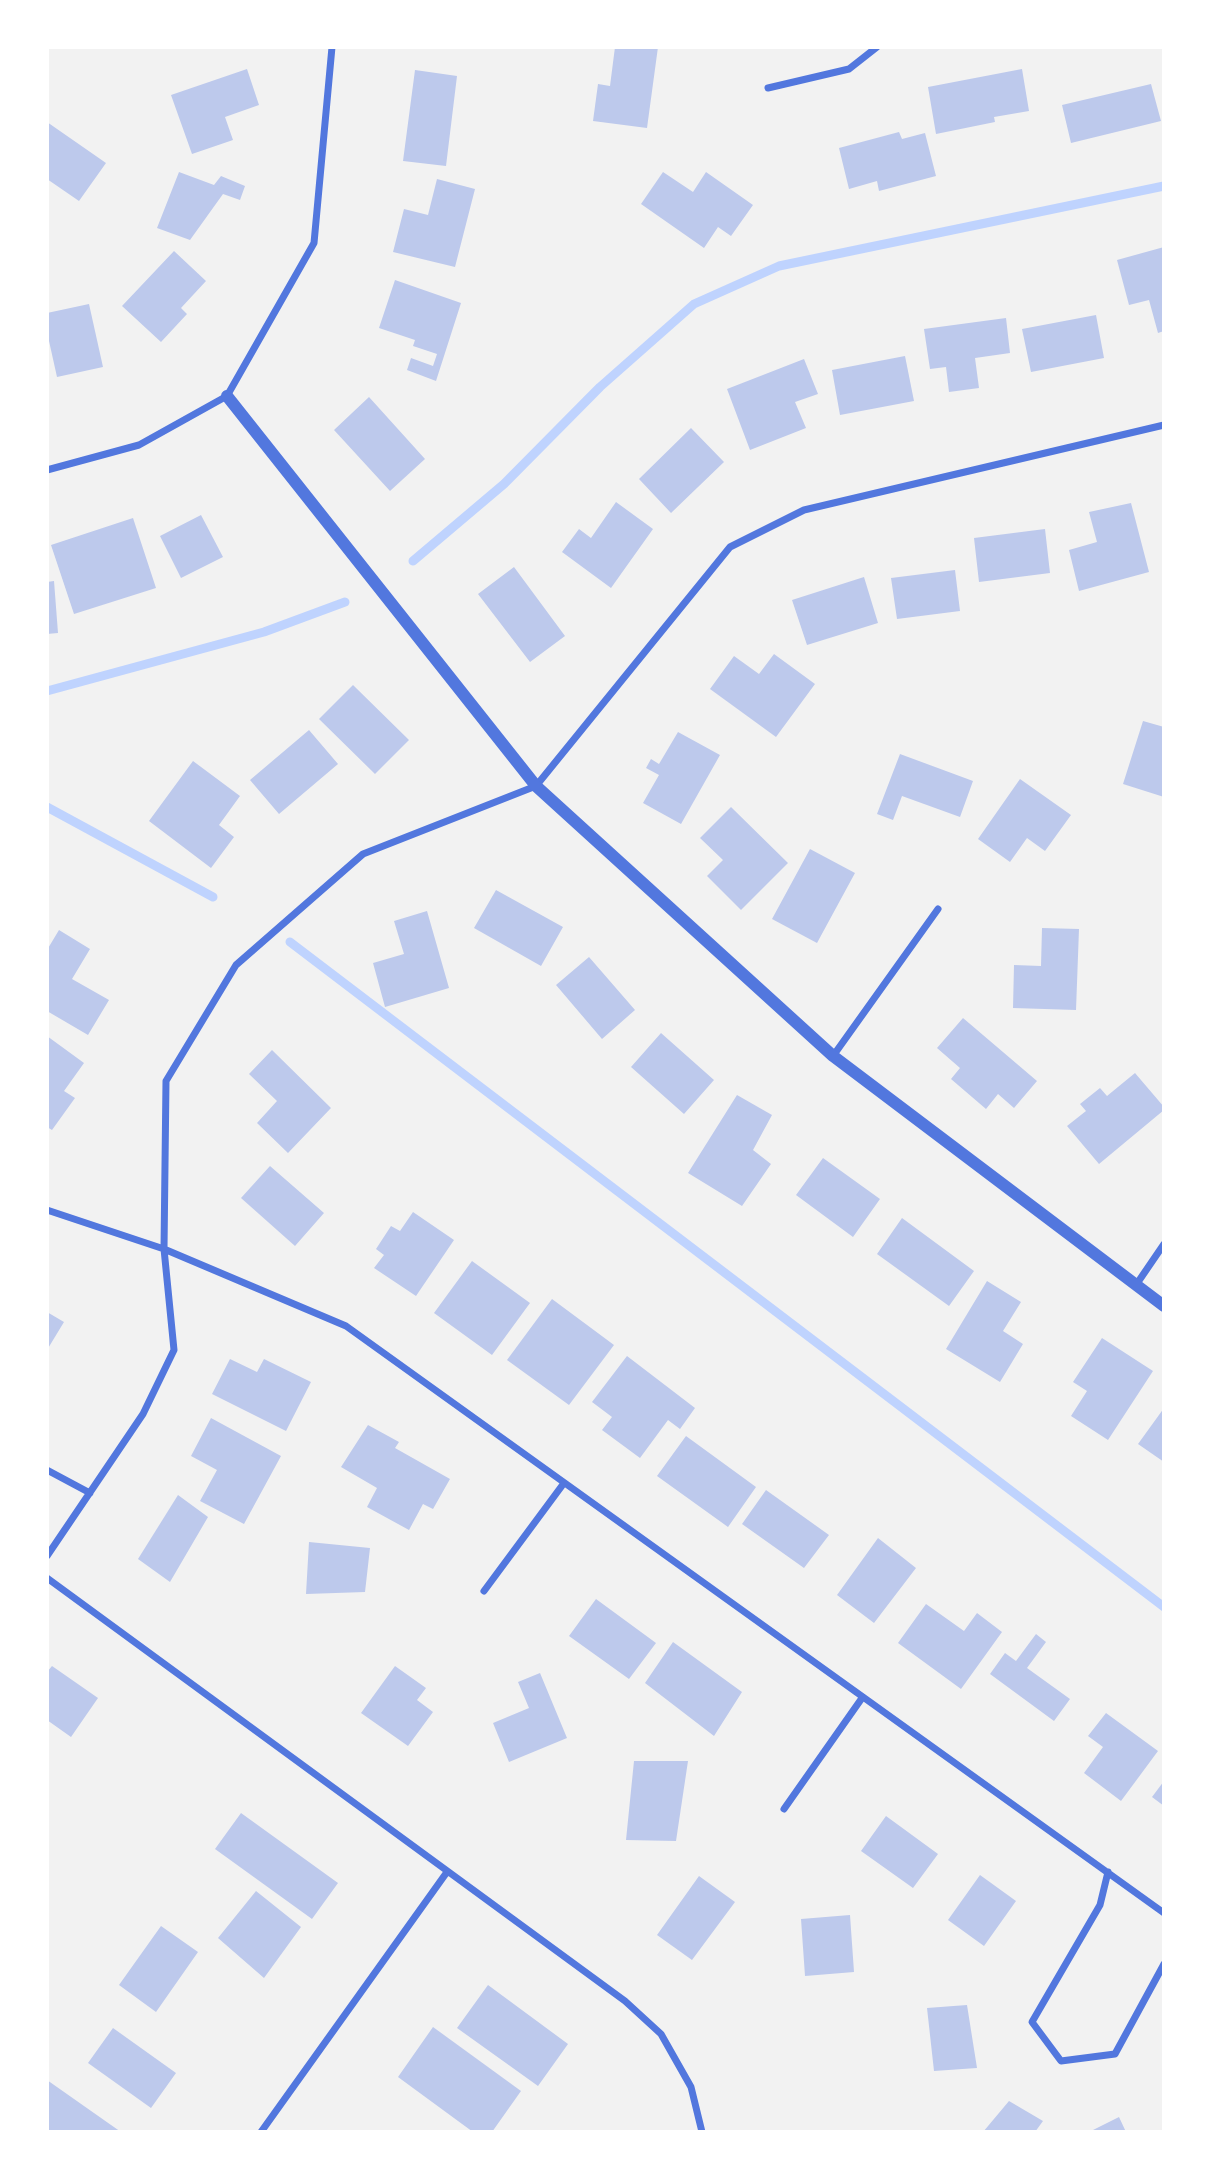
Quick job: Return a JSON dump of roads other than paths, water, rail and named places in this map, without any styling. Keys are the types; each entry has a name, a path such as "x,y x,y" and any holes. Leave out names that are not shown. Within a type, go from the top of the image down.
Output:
{"street":[{"path":"47,470 139,445 227,396 314,243 332,47"},
{"path":"768,89 849,69 877,47"},
{"path":"227,396 536,786 833,1056 1164,1306"},
{"path":"47,1556 143,1414 174,1350 164,1249 166,1081 236,965 363,854 536,786 730,547 804,510 1164,425"},
{"path":"833,1056 938,909"},
{"path":"47,1210 164,1249 346,1326 1164,1913"},
{"path":"1136,1285 1164,1244"},
{"path":"47,1470 90,1493"},
{"path":"484,1591 564,1483"},
{"path":"47,1578 625,2001 661,2034 691,2087 702,2132"},
{"path":"784,1809 862,1698"},
{"path":"261,2132 447,1871"},
{"path":"1108,1872 1100,1905 1032,2022 1061,2061 1115,2054 1164,1964"}],"waterway":[{"path":"413,561 504,484 600,387 694,304 779,266 1164,186"},
{"path":"47,691 264,632 345,602"},
{"path":"47,807 213,897"},
{"path":"290,942 1164,1607"}]}
